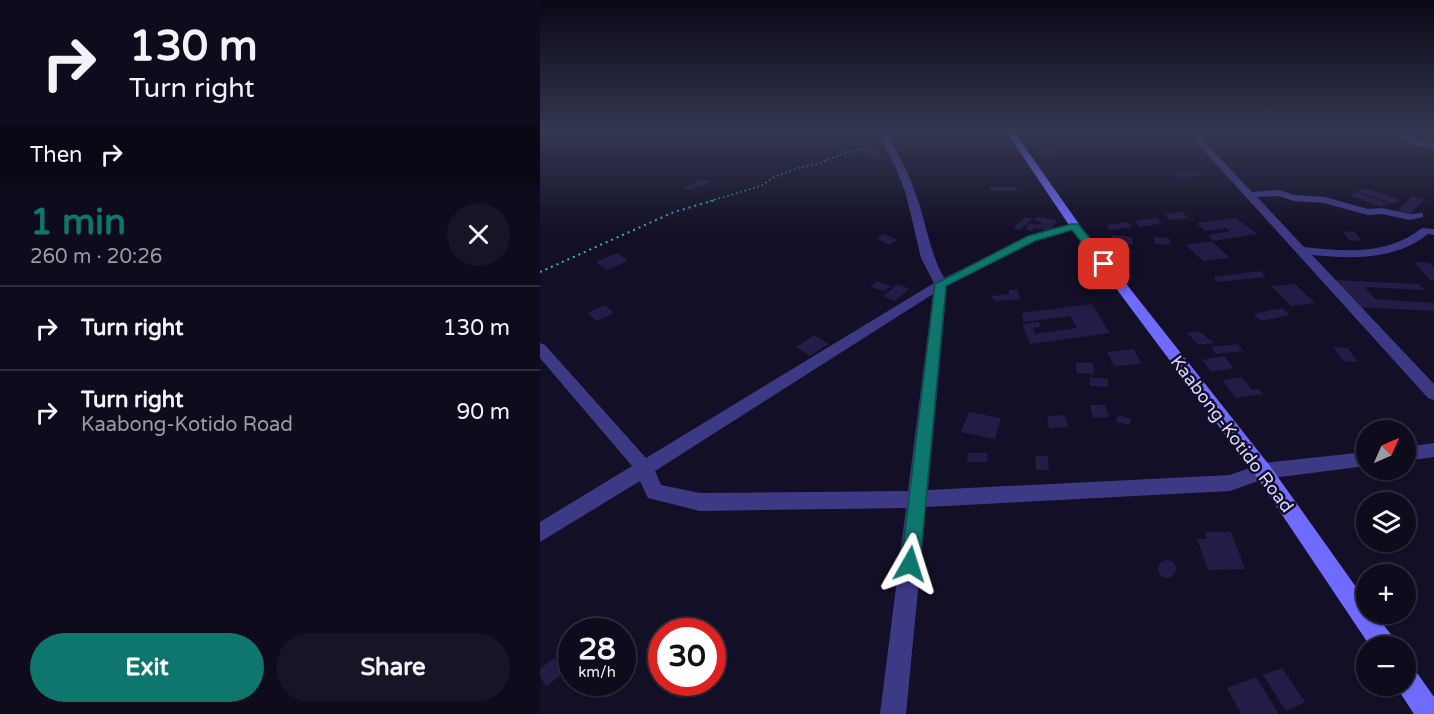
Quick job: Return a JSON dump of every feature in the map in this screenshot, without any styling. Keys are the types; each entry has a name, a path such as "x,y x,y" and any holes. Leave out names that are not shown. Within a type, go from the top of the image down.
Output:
{"main road":[{"name":"Kaabong-Kotido Road","path":"1034,166 1074,226 1263,471 1376,636"},
{"path":"1416,694 1430,714"}],"street":[{"path":"893,714 941,284 927,258 911,194 900,166"},
{"path":"1223,166 1434,394"},
{"path":"1249,195 1279,193 1294,198 1325,200 1368,212 1382,211 1410,217 1419,214"},
{"path":"540,533 941,284 1032,238 1074,226"},
{"path":"1300,250 1338,255 1385,251 1419,237 1426,230 1434,232"},
{"path":"540,348 644,468 655,492 700,502 918,500 1230,483 1263,471 1356,460"},
{"path":"1416,453 1434,450"}],"path":[{"path":"540,272 674,212 761,186 770,179 807,166"}],"building":[{"path":"1195,171 1201,175 1182,178 1176,173"},
{"path":"705,179 711,182 689,190 683,187"},
{"path":"990,187 1017,187 1017,191 990,191"},
{"path":"1364,188 1401,200 1393,204 1357,191"},
{"path":"1357,192 1389,204 1382,207 1350,195"},
{"path":"1412,196 1424,199 1410,214 1398,210"},
{"path":"1182,212 1188,218 1170,220 1165,214"},
{"path":"1025,217 1032,219 1020,230 1013,228"},
{"path":"1037,217 1057,220 1051,231 1025,229 1029,223 1040,225 1042,222 1034,220"},
{"path":"1157,218 1162,223 1140,227 1135,221"},
{"path":"1236,218 1258,234 1214,241 1207,235 1230,231 1226,228 1205,231 1196,223"},
{"path":"1128,222 1132,227 1110,230 1106,225"},
{"path":"1343,231 1355,232 1362,241 1349,240"},
{"path":"885,234 898,240 889,245 876,238"},
{"path":"1111,235 1132,237 1133,245 1112,244"},
{"path":"1154,237 1169,238 1170,245 1155,244"},
{"path":"1212,241 1230,258 1203,261 1186,245"},
{"path":"617,253 628,261 607,270 596,262"},
{"path":"1414,262 1430,263 1434,267 1434,281 1430,280"},
{"path":"1260,271 1266,277 1218,282 1213,277"},
{"path":"1335,280 1419,284 1425,290 1365,287 1375,299 1434,303 1434,311 1355,307"},
{"path":"877,281 891,286 884,291 870,287"},
{"path":"898,284 910,289 894,301 883,296"},
{"path":"1295,284 1315,303 1291,306 1271,286"},
{"path":"1017,289 1020,299 994,301 992,296 1009,294 1008,290"},
{"path":"1092,304 1110,333 1030,344 1022,324 1039,322 1041,327 1033,328 1035,334 1077,328 1070,316 1024,322 1021,313"},
{"path":"604,305 614,313 597,321 587,313"},
{"path":"1282,308 1290,315 1261,321 1253,314"},
{"path":"1199,331 1214,343 1199,345 1187,333"},
{"path":"814,335 829,344 810,356 796,347"},
{"path":"1238,344 1243,351 1216,354 1211,347"},
{"path":"1333,347 1348,348 1358,362 1343,361"},
{"path":"1134,349 1141,364 1114,366 1107,352"},
{"path":"1224,356 1234,368 1211,372 1202,360"},
{"path":"1076,362 1093,363 1094,374 1077,373"},
{"path":"1090,377 1108,379 1108,387 1090,386"},
{"path":"1242,377 1252,390 1258,389 1263,394 1236,398 1222,380"},
{"path":"1090,405 1105,405 1109,417 1093,418"},
{"path":"969,412 1001,418 995,439 961,432"},
{"path":"1065,415 1068,427 1049,428 1047,416"},
{"path":"1118,415 1131,419 1129,425 1116,422"},
{"path":"968,453 987,453 987,462 967,462"},
{"path":"1035,456 1048,456 1049,470 1036,470"},
{"path":"1205,532 1231,532 1245,569 1208,570 1197,539 1207,539"},
{"path":"1167,560 1173,563 1176,569 1173,575 1167,578 1161,575 1158,569 1161,563"},
{"path":"554,658 558,665 558,677 546,687 540,676 540,669"},
{"path":"1282,668 1305,702 1286,711 1263,675"},
{"path":"1256,677 1279,714 1241,714 1227,688"}],"route":[{"path":"910,564 941,284 1032,238 1074,226 1104,264"}]}
